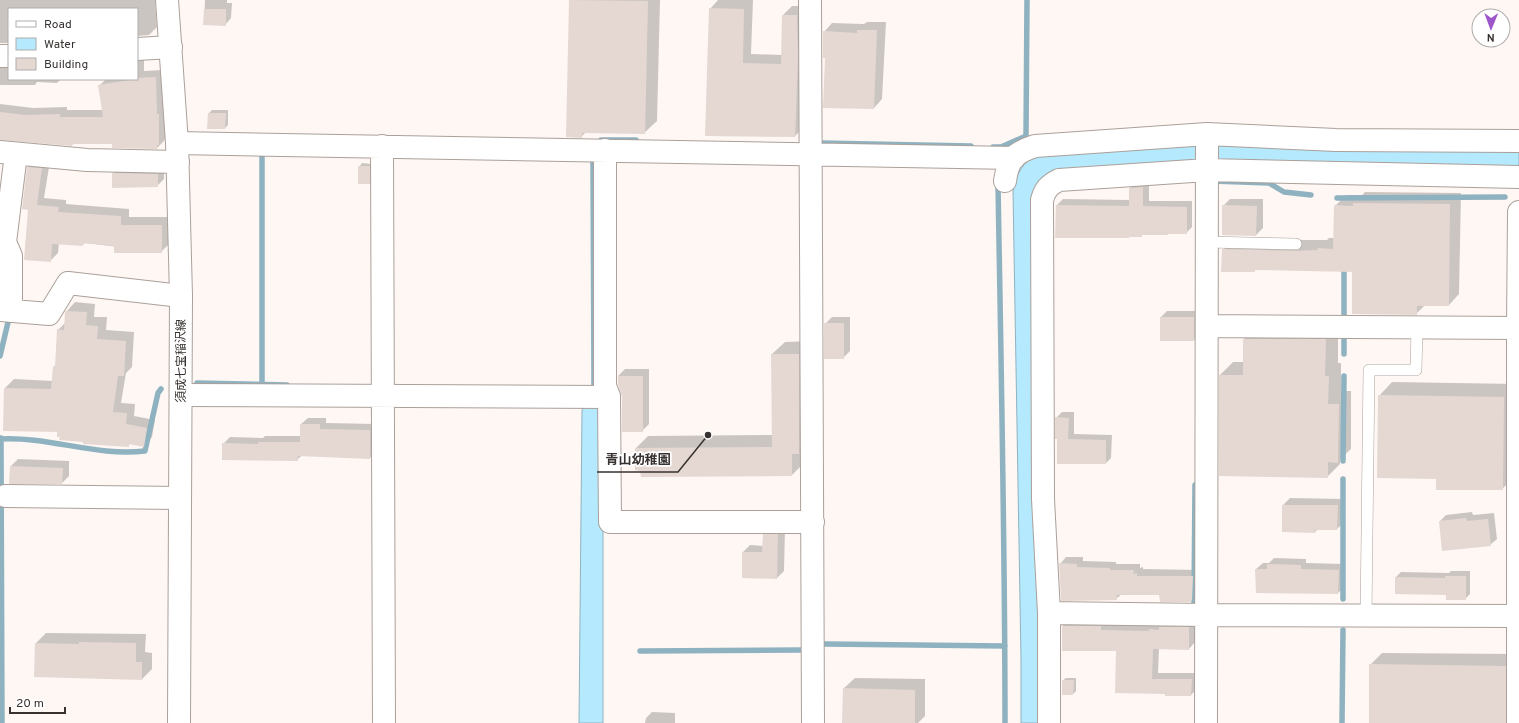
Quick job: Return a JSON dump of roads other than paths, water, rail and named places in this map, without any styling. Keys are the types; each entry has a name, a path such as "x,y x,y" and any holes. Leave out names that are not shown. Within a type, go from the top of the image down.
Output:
{"street":[{"name":"須成七宝稲沢線","path":"167,0 178,152 182,296 179,723"},
{"path":"810,0 814,723"},
{"path":"138,49 171,47"},
{"path":"1005,181 1007,168 1014,158 1022,150 1035,146 1207,137 1336,140 1519,141"},
{"path":"1206,723 1207,137"},
{"path":"182,296 68,283 49,314 6,310 11,256 5,242 8,153 87,160 178,152 382,146 1014,158"},
{"path":"382,146 384,723"},
{"path":"605,150 605,386 609,397 610,522 813,522"},
{"path":"1049,723 1049,613 1043,499 1042,200 1044,191 1050,184 1059,180 1207,168 1519,177"},
{"path":"1518,723 1519,212"},
{"path":"1207,326 1518,328"},
{"path":"181,395 609,397"},
{"path":"5,496 180,498"},
{"path":"1049,613 1519,616"}],"lane":[{"path":"1207,242 1296,244"},
{"path":"1366,616 1369,370 1416,370 1417,327"}],"water":[{"path":"1195,140 1519,150 1519,169 1050,174 1040,613 1040,723 1021,723 1013,191 1018,173 1038,152"},
{"path":"584,407 603,407 603,723 579,723 582,410"}],"waterway":[{"path":"993,147 1001,147 1026,136 1027,0"},
{"path":"601,140 636,140"},
{"path":"821,143 971,146"},
{"path":"262,149 262,384"},
{"path":"588,388 594,388 593,157"},
{"path":"1212,181 1269,183 1284,192 1311,195"},
{"path":"998,183 1004,520 1005,723"},
{"path":"1337,198 1505,197"},
{"path":"1344,266 1344,317"},
{"path":"0,356 9,318"},
{"path":"1344,332 1344,354"},
{"path":"1343,461 1344,376"},
{"path":"197,383 287,385"},
{"path":"0,439 36,440 109,451 145,451 158,393 161,389"},
{"path":"1,438 2,723"},
{"path":"1343,479 1343,599"},
{"path":"1194,604 1195,485"},
{"path":"1342,723 1343,630"},
{"path":"825,644 1005,646"},
{"path":"640,651 801,650"}],"place":[{"name":"青山幼稚園","path":"708,435"}]}
